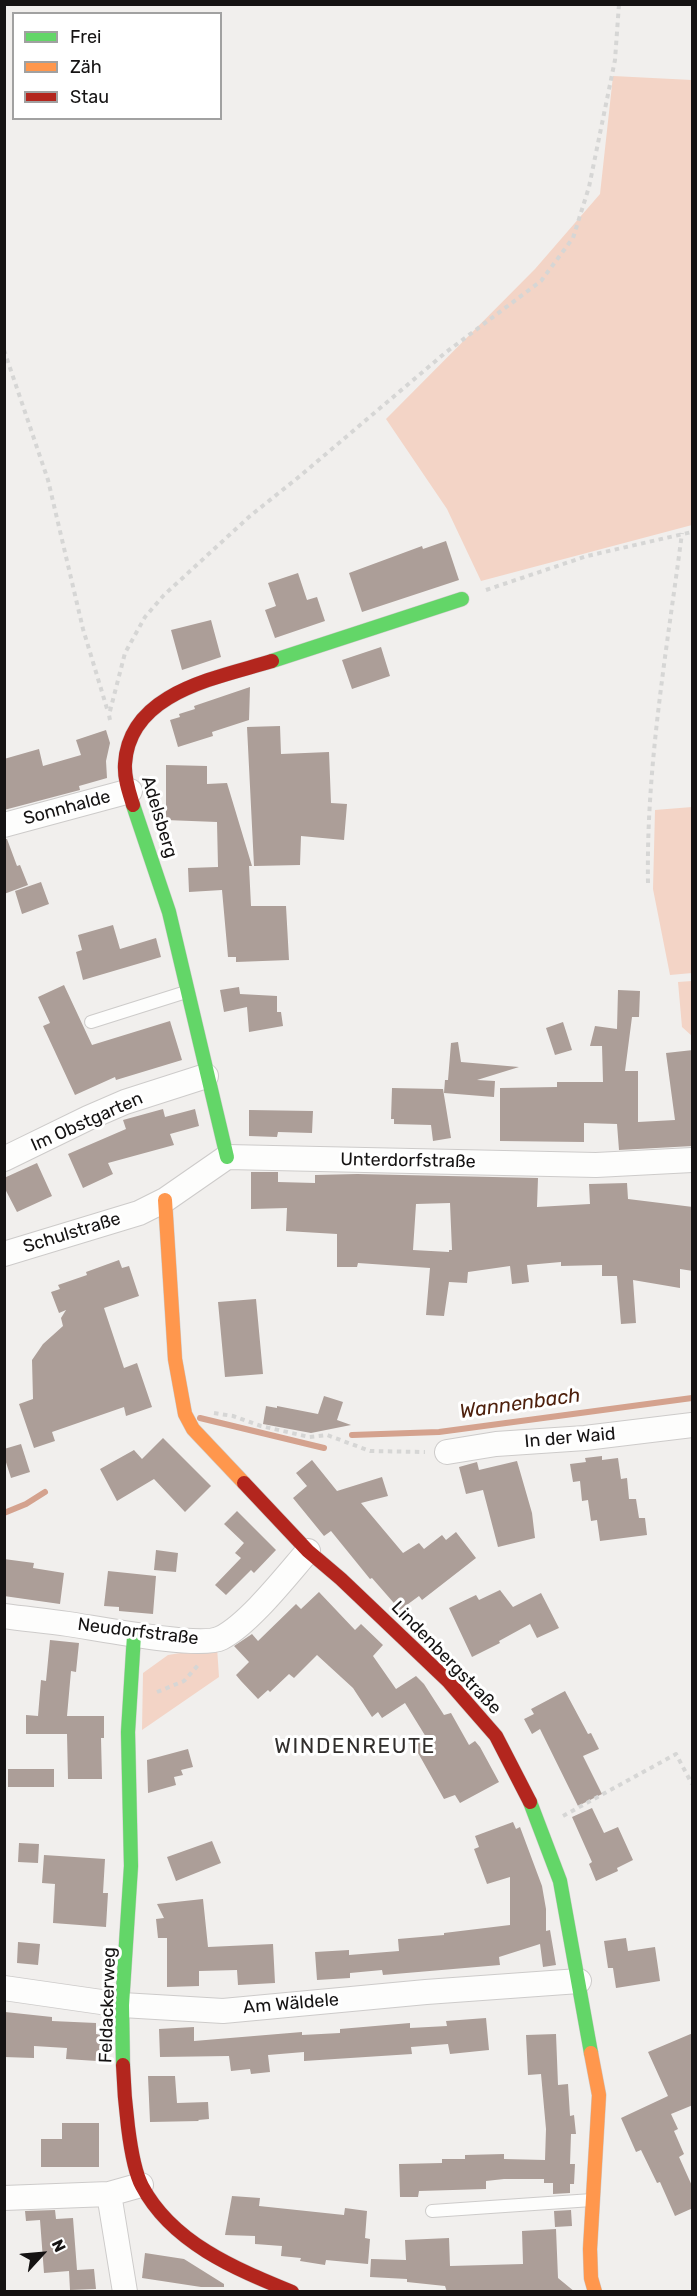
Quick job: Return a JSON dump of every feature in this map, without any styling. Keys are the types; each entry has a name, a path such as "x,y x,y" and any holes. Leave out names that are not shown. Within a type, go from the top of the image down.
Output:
{"street":[{"name":"Adelsberg","path":"227,1157 159,878 130,791 125,766 131,737 144,716 163,699 201,682 462,599"},
{"name":"Sonnhalde","path":"4,825 130,791"},
{"name":"Im Obstgarten","path":"4,1159 125,1102 206,1077"},
{"name":"Unterdorfstraße","path":"227,1157 596,1165 693,1160"},
{"path":"165,1200 227,1157"},
{"name":"Schulstraße","path":"4,1254 140,1213 165,1200"},
{"name":"Lindenbergstraße","path":"165,1200 175,1359 185,1414 193,1429 308,1551 448,1681 496,1736 541,1828 560,1881 599,2095 591,2278 596,2292"},
{"name":"In der Waid","path":"447,1452 496,1444 585,1438 693,1425"},
{"name":"Neudorfstraße","path":"4,1616 134,1635 206,1641 219,1639 229,1633 262,1603 308,1551"},
{"name":"Feldackerweg","path":"134,1635 128,1732 131,1866 122,2005 124,2095 135,2163 141,2185 163,2217 198,2246 237,2270 292,2292"},
{"name":"Am Wäldele","path":"4,1988 122,2005 223,2011 426,1992 579,1981"},
{"path":"4,2198 108,2194 141,2185"},
{"path":"108,2194 125,2292"}],"lane":[{"path":"91,1022 188,991"},
{"path":"432,2211 593,2200"}],"path":[{"path":"109,715 125,653 146,616 164,595 250,516 446,353 541,281 573,238 589,187 615,60 619,4"},
{"path":"4,350 48,480 83,629 112,725"},
{"path":"462,599 587,556 693,532"},
{"path":"648,884 655,740 682,533"},
{"path":"185,1414 210,1412 309,1437 327,1435 370,1452 447,1452"},
{"path":"130,1698 158,1692 184,1681 205,1657 206,1641"},
{"path":"541,1828 676,1754 693,1784"}],"shaded area":[{"path":"613,76 692,80 692,525 481,581 447,509 386,419 535,269 600,194"},
{"path":"692,807 692,973 670,975 653,889 655,810"},
{"path":"692,981 692,1036 682,1027 678,982"},
{"path":"217,1647 219,1677 142,1730 143,1673 168,1655"}],"building":[{"path":"446,541 459,580 362,612 349,573 422,546 423,549"},
{"path":"298,573 307,600 317,597 325,621 275,638 265,610 276,606 268,583"},
{"path":"211,620 221,657 182,670 171,630"},
{"path":"381,647 390,676 352,689 342,660"},
{"path":"250,687 249,720 212,732 213,736 178,747 170,720 180,717 179,714 195,709 194,706"},
{"path":"280,726 281,754 329,752 331,803 347,804 344,840 301,836 300,865 254,866 247,727"},
{"path":"106,730 110,743 106,761 107,778 79,786 80,790 4,810 4,759 39,749 43,766 81,755 76,740"},
{"path":"166,765 207,766 207,784 227,783 252,866 249,866 251,906 286,906 289,960 236,962 236,957 228,957 222,890 189,892 188,868 218,867 217,822 166,820"},
{"path":"4,839 7,839 17,866 20,865 28,885 4,894"},
{"path":"41,882 49,904 22,914 15,891"},
{"path":"113,925 120,949 156,938 161,957 83,980 76,952 82,950 78,935"},
{"path":"64,985 92,1045 170,1021 182,1060 116,1080 115,1077 75,1095 43,1026 50,1023 38,997"},
{"path":"239,987 240,994 277,996 277,1012 281,1012 283,1026 249,1032 247,1007 224,1012 220,990"},
{"path":"618,990 640,991 639,1017 632,1017 625,1071 638,1071 638,1122 675,1120 666,1053 693,1050 693,1146 619,1150 617,1124 584,1123 584,1142 500,1141 500,1088 557,1087 557,1082 603,1082 602,1046 590,1046 595,1026 617,1029"},
{"path":"563,1022 572,1050 555,1055 546,1028"},
{"path":"458,1042 461,1062 519,1067 477,1080 495,1081 494,1097 444,1093 445,1080 448,1080 451,1043"},
{"path":"392,1088 443,1089 451,1138 433,1141 431,1125 394,1124 394,1119 391,1119"},
{"path":"163,1109 165,1117 195,1109 199,1126 170,1134 174,1145 108,1163 113,1174 83,1188 68,1154 126,1129 123,1120"},
{"path":"249,1110 313,1111 312,1133 278,1132 277,1137 249,1136"},
{"path":"37,1163 52,1196 17,1212 4,1187 4,1178"},
{"path":"251,1172 278,1172 278,1182 315,1183 315,1175 357,1174 538,1178 537,1207 590,1204 589,1184 627,1183 628,1199 693,1207 693,1271 680,1269 680,1288 633,1280 636,1323 621,1324 617,1276 602,1276 602,1265 561,1266 561,1262 527,1265 529,1282 512,1284 510,1266 468,1272 467,1283 449,1282 444,1316 426,1315 430,1268 358,1263 357,1267 337,1267 337,1234 286,1231 287,1208 251,1209","holes":["450,1203 452,1250 449,1252 413,1250 416,1204"]},
{"path":"119,1260 122,1268 129,1266 139,1296 104,1308 124,1368 137,1363 152,1407 126,1416 124,1407 52,1432 55,1441 34,1448 19,1404 33,1399 32,1360 43,1344 63,1326 61,1318 66,1310 59,1313 51,1292 60,1289 58,1285"},
{"path":"256,1299 263,1374 225,1377 218,1302"},
{"path":"324,1396 343,1402 337,1420 351,1425 311,1433 263,1424 266,1406 318,1414"},
{"path":"163,1438 211,1486 185,1512 154,1479 117,1501 100,1469 134,1450 142,1459"},
{"path":"21,1444 30,1472 11,1478 4,1449"},
{"path":"602,1456 602,1460 618,1458 621,1479 627,1478 629,1499 636,1499 639,1518 645,1518 647,1535 600,1541 597,1520 591,1521 588,1500 582,1501 580,1481 573,1482 570,1464 586,1462 585,1458"},
{"path":"312,1460 337,1491 382,1477 388,1496 361,1503 403,1553 419,1543 424,1549 442,1535 446,1540 456,1532 476,1558 422,1600 419,1596 400,1610 372,1578 370,1579 331,1531 324,1536 293,1498 307,1486 296,1473"},
{"path":"517,1461 532,1513 535,1538 498,1547 483,1490 466,1494 459,1467 477,1462 479,1470"},
{"path":"237,1511 276,1550 254,1573 251,1570 226,1595 215,1585 241,1558 235,1553 244,1543 224,1524"},
{"path":"156,1550 178,1553 176,1572 154,1570"},
{"path":"4,1559 34,1563 33,1568 64,1573 60,1604 4,1596"},
{"path":"108,1571 156,1576 153,1614 119,1611 119,1607 104,1606"},
{"path":"500,1590 513,1607 541,1593 559,1628 537,1638 530,1624 472,1657 449,1608 476,1595 479,1600"},
{"path":"319,1592 355,1630 361,1624 383,1645 373,1656 396,1689 416,1676 424,1684 444,1715 451,1713 469,1745 475,1741 480,1747 499,1782 460,1803 455,1795 444,1799 413,1744 426,1737 405,1703 382,1718 378,1712 372,1717 353,1688 317,1655 294,1678 289,1674 270,1692 268,1690 258,1699 236,1675 249,1662 234,1646 252,1634 258,1641 296,1604 301,1609"},
{"path":"50,1640 79,1643 76,1672 71,1671 67,1716 104,1716 104,1738 101,1738 102,1779 68,1779 67,1734 26,1734 26,1715 38,1716 41,1680 46,1681"},
{"path":"565,1691 588,1734 591,1733 599,1749 583,1756 602,1794 578,1806 540,1729 532,1734 524,1719 534,1714 531,1709"},
{"path":"188,1749 193,1767 181,1770 183,1775 174,1777 176,1785 148,1793 147,1760"},
{"path":"8,1769 54,1769 54,1787 8,1787"},
{"path":"592,1808 604,1833 618,1827 633,1860 617,1868 618,1871 596,1881 589,1864 592,1862 572,1817"},
{"path":"513,1822 516,1829 520,1827 542,1886 546,1909 546,1931 550,1930 556,1965 543,1967 540,1944 499,1957 500,1965 383,1975 382,1970 350,1973 350,1978 317,1980 315,1952 349,1950 349,1955 399,1951 398,1939 510,1925 510,1877 487,1884 474,1849 479,1847 475,1836"},
{"path":"212,1841 221,1863 176,1881 167,1857"},
{"path":"19,1843 39,1844 38,1863 18,1862"},
{"path":"44,1855 105,1859 103,1893 108,1893 106,1927 53,1923 55,1884 42,1883"},
{"path":"203,1899 208,1947 273,1944 275,1983 238,1985 237,1970 199,1971 199,1986 167,1987 167,1938 158,1938 156,1919 164,1918 157,1904"},
{"path":"626,1938 628,1951 655,1947 660,1981 616,1988 613,1968 608,1968 604,1941"},
{"path":"18,1942 40,1944 38,1965 17,1963"},
{"path":"5,2012 52,2017 52,2021 96,2023 96,2034 102,2035 102,2053 98,2053 97,2061 66,2059 67,2048 34,2046 34,2058 4,2057"},
{"path":"486,2018 489,2050 450,2054 448,2044 411,2047 412,2054 304,2061 304,2052 268,2055 270,2072 251,2074 250,2069 231,2071 229,2056 160,2057 159,2029 194,2027 194,2041 302,2032 302,2035 340,2033 340,2029 410,2023 410,2028 447,2026 446,2021"},
{"path":"693,2033 693,2105 671,2114 678,2129 674,2131 684,2154 679,2157 693,2188 693,2208 675,2216 660,2182 657,2183 641,2150 636,2152 621,2118 668,2096 648,2052"},
{"path":"556,2034 558,2085 568,2084 570,2116 574,2115 576,2134 571,2134 570,2164 575,2164 574,2184 570,2184 570,2193 553,2194 553,2183 544,2183 544,2179 504,2179 486,2181 486,2189 419,2191 418,2197 400,2197 399,2164 442,2163 442,2159 465,2159 465,2155 504,2154 504,2159 545,2160 546,2129 541,2074 528,2075 526,2035"},
{"path":"148,2076 175,2076 177,2103 208,2102 209,2119 150,2122"},
{"path":"62,2123 99,2123 99,2167 41,2167 41,2139 62,2139"},
{"path":"232,2196 260,2198 259,2206 344,2215 345,2208 367,2211 365,2238 370,2239 368,2264 326,2260 325,2265 300,2261 301,2258 281,2256 282,2246 255,2244 255,2236 225,2235"},
{"path":"55,2210 56,2219 73,2218 77,2270 94,2269 96,2289 70,2290 69,2271 44,2273 40,2220 26,2221 25,2211"},
{"path":"571,2210 572,2226 555,2227 554,2211"},
{"path":"556,2229 558,2278 575,2292 447,2292 445,2286 407,2282 407,2279 370,2277 371,2259 406,2260 405,2240 449,2238 450,2266 523,2264 522,2231"},
{"path":"145,2253 184,2259 224,2284 224,2287 201,2287 142,2278"}],"waterway":[{"name":"Wannenbach","path":"352,1435 439,1432 692,1398"},
{"name":"Wannenbach","path":"200,1418 324,1448"},
{"name":"Wannenbach","path":"4,1513 26,1504 45,1492"}],"traffic: fast":[{"path":"272,661 462,599"},
{"path":"133,805 169,912 227,1157"},
{"path":"123,2065 122,2005 131,1866 128,1732 134,1635"},
{"path":"530,1802 560,1881 591,2053"}],"traffic: slow":[{"path":"165,1200 175,1359 185,1414 193,1429 244,1483"},
{"path":"591,2053 599,2095 590,2249 591,2278 595,2292"}],"traffic: jam":[{"path":"133,805 126,780 125,764 130,740 142,720 159,704 179,692 202,682 272,661"},
{"path":"244,1483 308,1551 341,1579 448,1681 496,1736 530,1802"},
{"path":"123,2065 128,2127 137,2175 155,2206 188,2239 207,2252 249,2274 292,2292"}],"district":[{"name":"WINDENREUTE","path":"355,1747"}]}
